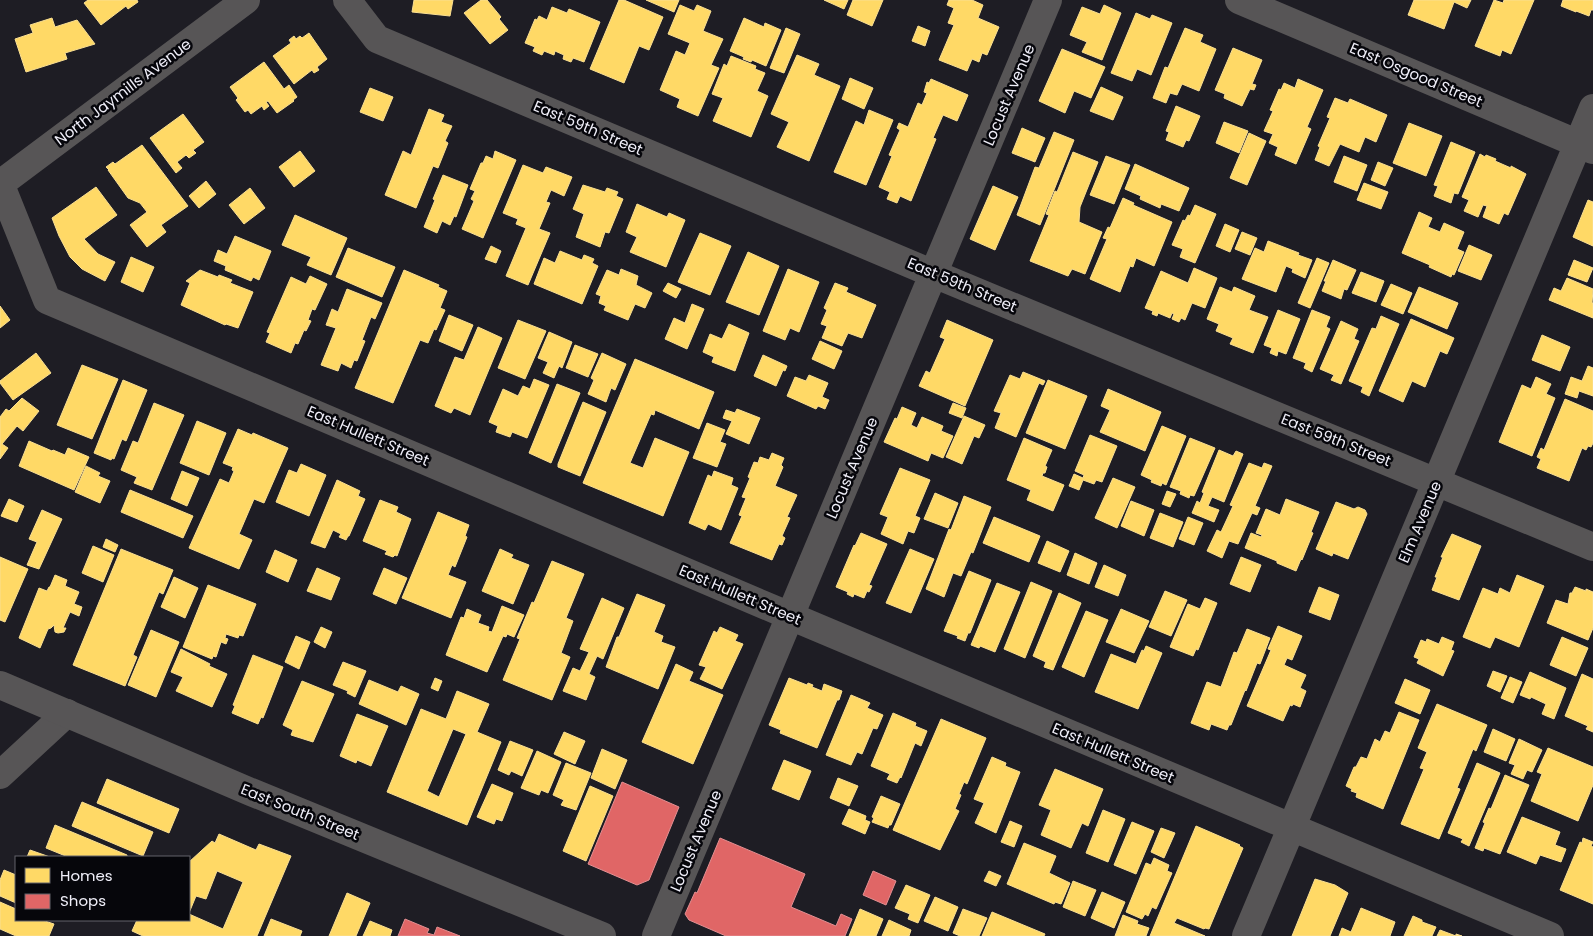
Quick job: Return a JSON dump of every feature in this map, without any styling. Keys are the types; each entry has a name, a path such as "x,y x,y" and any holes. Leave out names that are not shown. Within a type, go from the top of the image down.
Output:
{"street":[{"name":"North Jaymills Avenue","path":"0,184 246,0"},
{"name":"East 59th Street","path":"347,0 377,39 934,274 1593,547"},
{"name":"Locust Avenue","path":"656,936 1048,0"},
{"name":"East Osgood Street","path":"1239,0 1586,147"},
{"name":"Elm Avenue","path":"1246,936 1437,481 1586,147 1593,108"},
{"name":"East Hullett Street","path":"0,184 48,300 1292,829 1550,936"},
{"name":"East South Street","path":"0,685 260,796 602,936"},
{"path":"0,775 67,713"}],"building: Homes":[{"path":"88,0 137,0 138,2 128,9 126,6 101,25 84,3"},
{"path":"414,0 453,0 450,16 412,12"},
{"path":"481,0 487,0 501,17 499,19 508,30 490,44 464,13"},
{"path":"619,0 624,0 663,17 649,50 639,46 624,83 590,69"},
{"path":"646,0 679,0 674,12"},
{"path":"824,0 848,0 844,9"},
{"path":"853,0 883,0 872,26 847,15"},
{"path":"949,0 972,0 983,5 978,18 999,27 987,55 982,53 979,62 972,59 967,71 939,60 954,25 948,23 954,8 947,5"},
{"path":"1414,0 1471,0 1467,8 1454,2 1444,29 1408,15"},
{"path":"1494,0 1503,3 1504,0 1534,0 1511,54 1502,50 1500,56 1475,46"},
{"path":"1563,0 1593,0 1593,10 1591,10 1589,16 1576,12 1561,6"},
{"path":"680,5 694,11 697,5 711,11 703,31 723,39 711,65 719,68 698,116 677,107 680,99 660,90 676,51 685,55 690,43 668,34"},
{"path":"1104,5 1121,13 1102,60 1082,52 1087,42 1070,35 1082,7 1100,14"},
{"path":"552,7 567,13 569,9 600,22 584,62 573,58 571,62 563,59 564,55 555,51 554,55 544,51 542,55 533,51 535,47 525,43 535,19 537,20 539,16 547,20"},
{"path":"1136,13 1150,19 1152,15 1172,23 1151,75 1137,69 1132,81 1111,73"},
{"path":"52,18 55,27 77,20 95,44 65,53 67,59 26,72 15,39 33,33 30,25"},
{"path":"744,18 764,27 765,23 781,30 766,66 752,60 751,62 743,59 744,57 730,51"},
{"path":"918,26 930,31 925,46 912,41"},
{"path":"786,28 800,34 784,73 770,68"},
{"path":"1185,28 1203,35 1200,42 1216,49 1199,91 1182,84 1177,95 1170,93 1166,103 1153,98 1165,67 1168,68"},
{"path":"309,33 327,59 317,67 319,70 314,73 312,70 294,84 273,56 291,43 289,40 294,36 296,39 300,36 302,38"},
{"path":"1233,48 1262,60 1252,84 1256,85 1254,90 1250,89 1242,106 1224,98 1225,94 1215,90"},
{"path":"1062,49 1105,67 1091,98 1074,91 1065,113 1039,101"},
{"path":"797,55 819,64 814,75 840,86 809,161 777,147 789,122 771,114"},
{"path":"731,56 756,66 755,69 765,73 757,91 768,96 751,137 713,121 723,98 712,94 724,64 727,66"},
{"path":"264,62 284,89 289,85 297,97 277,113 268,101 266,102 269,106 264,110 262,106 251,114 248,110 245,112 236,100 238,98 230,87"},
{"path":"850,78 873,88 864,109 842,99"},
{"path":"931,79 968,95 957,121 943,115 933,138 936,139 911,201 900,196 897,203 887,199 890,192 879,187 892,156 889,155 900,130 897,128 899,123 908,127 918,103 922,105 927,93 924,92 927,82 929,83"},
{"path":"1298,79 1323,90 1307,127 1311,129 1296,164 1275,155 1278,147 1269,143 1273,134 1264,131 1273,111 1270,110 1279,89 1281,90 1284,83 1295,88"},
{"path":"1101,87 1123,97 1113,120 1090,111"},
{"path":"370,88 393,97 383,121 360,112"},
{"path":"1335,98 1348,103 1350,99 1387,115 1376,142 1365,137 1359,152 1340,144 1329,166 1315,160 1320,147 1318,146 1330,118 1327,117"},
{"path":"1176,106 1200,116 1189,141 1186,140 1183,147 1166,140 1169,132 1166,131"},
{"path":"429,109 444,115 441,122 452,126 445,141 448,143 438,168 433,166 416,208 385,195 403,151 411,155"},
{"path":"869,110 893,120 866,185 834,172 856,121 864,125"},
{"path":"183,114 204,142 193,150 196,153 189,158 186,155 177,162 182,168 176,173 150,138"},
{"path":"1224,122 1248,131 1239,153 1216,143"},
{"path":"1409,123 1442,136 1426,176 1393,163"},
{"path":"1022,128 1045,138 1035,162 1012,153"},
{"path":"1054,132 1074,140 1040,225 1017,215 1035,167 1039,168"},
{"path":"1249,133 1266,141 1247,185 1230,178"},
{"path":"1451,142 1475,152 1458,194 1454,193 1451,203 1434,196 1438,186 1434,185"},
{"path":"142,145 188,206 161,225 166,232 147,247 130,225 147,212 140,203 128,198 106,167 113,162 115,164"},
{"path":"300,151 315,171 294,187 279,167"},
{"path":"495,151 516,160 483,238 462,229 474,201 471,199 475,191 470,189 481,163 483,163 486,156 493,159"},
{"path":"1073,152 1098,162 1080,207 1079,222 1102,232 1085,274 1072,269 1068,276 1030,261 1049,215 1046,214 1055,191 1057,192"},
{"path":"1480,154 1496,159 1495,161 1511,168 1511,166 1526,174 1508,215 1504,213 1499,224 1483,217 1487,206 1483,205 1478,217 1464,211 1469,200 1462,197"},
{"path":"1106,156 1130,165 1114,204 1090,195"},
{"path":"1344,156 1367,165 1357,191 1334,182"},
{"path":"1378,162 1393,168 1385,186 1371,180"},
{"path":"1135,164 1189,188 1179,211 1161,204 1160,208 1140,199 1141,196 1125,189"},
{"path":"523,165 543,173 546,167 572,177 564,196 551,190 546,202 550,203 539,229 550,233 528,285 506,276 526,228 516,224 518,219 503,213"},
{"path":"443,175 468,185 456,217 454,216 450,225 442,221 437,233 424,227"},
{"path":"206,181 216,194 199,208 189,196"},
{"path":"1364,183 1388,192 1381,209 1357,200"},
{"path":"583,185 605,192 607,188 618,192 616,196 623,199 609,233 605,232 600,247 576,237 584,214 573,209"},
{"path":"993,186 1018,197 995,250 970,239"},
{"path":"96,187 117,215 84,239 98,254 115,262 105,281 82,269 70,257 52,218"},
{"path":"250,188 265,208 244,224 229,205"},
{"path":"1123,198 1134,203 1133,205 1172,222 1154,266 1136,258 1133,267 1130,266 1120,292 1090,279 1107,239 1103,238 1108,227 1110,228"},
{"path":"1588,200 1593,202 1593,246 1573,237"},
{"path":"637,204 667,217 669,213 685,220 666,267 630,252 637,237 626,232"},
{"path":"1195,205 1216,214 1195,263 1180,257 1183,249 1172,245 1183,220 1185,221 1188,215 1190,216"},
{"path":"1419,212 1432,218 1428,227 1440,232 1444,223 1464,232 1457,249 1464,252 1454,275 1452,274 1451,277 1429,267 1430,265 1402,253"},
{"path":"295,215 347,238 331,275 307,265 311,257 282,245"},
{"path":"1225,224 1239,230 1230,252 1216,246"},
{"path":"1242,232 1257,238 1250,255 1235,249"},
{"path":"700,233 731,246 710,295 678,282"},
{"path":"235,236 271,251 259,280 253,277 251,281 225,270 226,266 214,261 218,250 227,254"},
{"path":"1268,241 1312,260 1305,278 1292,272 1293,269 1286,266 1276,292 1242,279 1255,248 1264,252"},
{"path":"1469,245 1492,255 1481,280 1458,271"},
{"path":"491,246 501,251 496,263 485,259"},
{"path":"348,248 395,267 382,297 336,277"},
{"path":"560,251 582,260 584,255 594,259 592,263 598,266 582,304 534,284 544,258 555,263"},
{"path":"748,252 779,266 759,315 726,302"},
{"path":"131,257 154,267 143,292 121,282"},
{"path":"1317,258 1329,263 1310,308 1298,303"},
{"path":"1333,260 1356,270 1347,290 1344,289 1341,299 1322,291"},
{"path":"1574,260 1593,268 1587,282 1568,275"},
{"path":"1194,268 1217,278 1205,308 1192,303 1185,320 1181,318 1179,322 1172,319 1174,314 1172,313 1170,318 1158,313 1157,316 1152,314 1153,311 1145,308 1161,271 1188,283"},
{"path":"621,269 638,276 636,285 652,293 645,308 635,304 628,320 604,310 606,306 599,303 601,296 596,294 607,270 619,275"},
{"path":"788,269 819,282 799,332 790,328 785,340 763,331"},
{"path":"200,270 232,280 230,283 253,292 238,328 225,325 181,305 190,283 186,281"},
{"path":"404,270 439,285 438,287 447,291 440,308 445,310 436,330 434,329 428,343 420,340 393,403 355,388"},
{"path":"1361,272 1384,281 1376,302 1352,293"},
{"path":"310,276 327,284 315,310 312,309 308,320 311,321 306,331 304,330 298,344 295,343 291,353 266,342 270,333 267,332 291,277 306,284"},
{"path":"1567,278 1593,289 1593,318 1549,300 1554,288 1561,291"},
{"path":"668,283 681,289 676,298 663,291"},
{"path":"835,283 848,288 846,292 876,305 862,338 848,333 842,346 822,338 827,326 821,324 827,310 824,308"},
{"path":"1391,284 1412,293 1403,314 1381,305"},
{"path":"1220,287 1232,292 1234,287 1255,296 1249,310 1268,317 1253,353 1230,344 1233,338 1216,331 1219,324 1207,319"},
{"path":"1419,287 1458,303 1447,329 1408,312"},
{"path":"347,289 382,303 375,319 371,317 362,340 365,341 357,361 354,360 351,368 341,363 338,371 321,365 336,328 326,325 332,309 338,312"},
{"path":"692,304 704,309 687,349 665,339 674,318 685,323"},
{"path":"0,306 10,320 0,328"},
{"path":"1278,310 1300,319 1286,354 1278,351 1277,356 1270,353 1272,348 1264,345"},
{"path":"1312,310 1330,317 1326,327 1330,329 1312,372 1304,368 1306,363 1293,358"},
{"path":"449,315 473,325 462,351 439,341"},
{"path":"1381,316 1399,324 1369,396 1361,392 1363,387 1349,381 1372,328 1376,329"},
{"path":"1411,319 1454,338 1447,354 1440,351 1425,387 1412,381 1403,402 1379,391"},
{"path":"518,320 546,331 525,379 498,368"},
{"path":"947,320 993,340 965,406 919,386 926,371 930,373 945,339 940,337"},
{"path":"1341,321 1358,329 1354,339 1359,341 1341,384 1331,380 1334,375 1320,369"},
{"path":"729,324 749,333 735,371 712,362 714,357 703,352 710,334 722,339"},
{"path":"478,327 502,338 470,415 454,408 451,413 435,406 455,357 464,360"},
{"path":"549,332 572,342 562,368 559,366 554,378 543,373 548,362 538,358"},
{"path":"1542,335 1570,347 1560,371 1532,360"},
{"path":"820,341 842,351 834,369 812,359"},
{"path":"575,345 598,354 588,377 566,368"},
{"path":"36,353 51,373 13,400 0,381"},
{"path":"602,353 626,364 615,390 611,388 606,402 588,394 594,380 591,378"},
{"path":"763,355 787,366 785,371 783,370 776,386 754,376"},
{"path":"635,359 714,392 699,429 655,410 654,415 651,414 630,463 643,468 655,438 689,452 663,516 583,483"},
{"path":"82,365 118,379 92,439 57,425"},
{"path":"1588,366 1593,368 1593,396 1579,391 1577,398 1565,394 1571,377 1582,381"},
{"path":"1023,372 1045,381 1043,385 1039,383 1016,437 995,428 1001,413 994,411 1010,375 1020,379"},
{"path":"809,375 828,383 822,397 829,400 825,409 818,406 816,409 787,396 795,377 806,381"},
{"path":"1536,377 1551,384 1546,394 1555,398 1532,456 1499,442 1522,385 1531,389"},
{"path":"534,379 549,385 527,438 512,432 510,437 496,432 498,426 489,422 503,389 518,396 523,386 530,389"},
{"path":"123,380 147,390 126,441 122,439 114,459 112,458 111,460 94,453"},
{"path":"1048,380 1087,396 1065,449 1026,433"},
{"path":"557,384 580,393 551,463 529,453"},
{"path":"1108,389 1161,412 1145,451 1100,432 1110,410 1101,406"},
{"path":"22,398 39,411 23,431 17,426 2,444 8,448 0,459 0,417 6,409 9,411"},
{"path":"1565,399 1593,411 1593,443 1586,450 1582,448 1569,481 1537,468 1541,459 1537,457 1541,448 1544,450"},
{"path":"583,402 606,412 580,476 558,467 558,464"},
{"path":"154,403 184,415 152,490 134,483 137,477 121,470 133,441 138,443"},
{"path":"953,403 966,408 962,418 949,413"},
{"path":"902,407 916,413 911,425 917,428 922,417 943,426 941,431 953,436 943,458 931,453 928,461 884,442"},
{"path":"737,409 760,418 749,444 726,434 732,421 723,418 726,410 735,413"},
{"path":"964,416 985,425 979,438 974,436 962,464 946,457"},
{"path":"197,421 226,433 209,475 180,463"},
{"path":"707,423 725,430 720,442 726,444 717,467 693,458"},
{"path":"1162,426 1186,436 1166,485 1162,483 1161,486 1141,475"},
{"path":"238,429 252,435 253,433 288,448 264,503 254,499 239,534 252,540 239,569 189,548 220,479 229,483 234,471 232,470 233,467 223,463"},
{"path":"1090,435 1117,446 1102,482 1096,480 1094,484 1083,480 1079,490 1069,486 1074,474 1083,478 1084,475 1075,471"},
{"path":"1024,438 1052,450 1045,466 1047,467 1045,473 1042,476 1064,485 1053,511 1027,500 1031,490 1007,480"},
{"path":"1190,438 1215,448 1194,496 1190,495 1189,498 1180,494 1181,491 1170,487"},
{"path":"29,441 65,455 68,448 89,457 74,490 19,466"},
{"path":"1219,450 1233,456 1236,451 1243,454 1224,502 1212,497 1208,506 1219,510 1214,522 1192,513 1197,501 1200,503 1204,493 1202,492"},
{"path":"772,453 784,458 781,465 783,467 775,486 797,495 787,517 790,518 782,536 785,538 782,545 779,544 772,560 730,543 742,516 739,515 746,498 742,497 754,462 758,463 760,457 769,460"},
{"path":"1249,463 1262,468 1264,463 1272,466 1255,506 1260,508 1257,515 1252,513 1238,544 1229,541 1222,558 1207,551 1217,530 1221,532 1233,506 1230,505"},
{"path":"301,464 326,475 309,516 276,502 289,470 297,473"},
{"path":"86,466 100,473 98,476 110,481 100,503 75,492"},
{"path":"900,468 930,480 915,516 920,518 914,533 908,531 903,544 881,534 888,517 880,514"},
{"path":"182,471 199,478 187,506 171,499"},
{"path":"714,471 733,478 731,485 738,488 721,530 708,524 705,530 689,523 708,475 712,477"},
{"path":"1113,478 1135,487 1117,528 1095,518"},
{"path":"337,480 360,491 358,496 365,499 346,540 339,537 341,534 333,530 325,548 311,543"},
{"path":"130,490 193,516 183,538 121,512"},
{"path":"1167,491 1176,494 1170,507 1162,504"},
{"path":"935,493 958,503 948,528 924,519"},
{"path":"964,496 991,507 973,553 971,552 961,576 953,573 944,597 926,589"},
{"path":"9,499 24,506 17,522 1,516"},
{"path":"1286,499 1319,512 1311,532 1313,533 1296,571 1245,548 1251,533 1261,537 1262,535 1256,533 1266,509 1280,515"},
{"path":"380,500 398,507 396,512 411,519 397,556 393,557 385,554 387,551 363,541"},
{"path":"1131,501 1154,510 1144,536 1121,526"},
{"path":"1336,502 1354,509 1358,507 1365,510 1367,514 1348,559 1333,553 1332,556 1316,549"},
{"path":"42,510 62,519 39,569 27,565 37,542 29,539"},
{"path":"438,512 469,525 465,536 467,537 455,567 452,565 448,575 466,582 451,618 402,598"},
{"path":"1160,513 1183,522 1173,547 1150,538"},
{"path":"994,517 1040,536 1029,562 983,543"},
{"path":"1188,517 1203,523 1194,545 1179,539"},
{"path":"861,533 887,544 869,585 872,586 864,598 854,594 853,597 847,594 848,592 836,587"},
{"path":"1452,534 1481,546 1459,600 1432,590 1443,557 1441,557"},
{"path":"106,539 118,545 115,552 103,547"},
{"path":"1047,541 1069,551 1060,572 1038,563"},
{"path":"93,546 114,555 103,582 82,573"},
{"path":"121,549 173,570 163,594 159,592 133,655 137,657 125,686 73,665"},
{"path":"500,549 513,555 511,558 529,565 513,604 482,591"},
{"path":"910,549 934,559 911,613 886,603"},
{"path":"275,550 297,560 288,582 266,572"},
{"path":"1075,553 1097,563 1089,584 1067,575"},
{"path":"0,557 28,569 5,622 0,620"},
{"path":"1241,557 1261,565 1250,592 1230,584"},
{"path":"552,561 584,574 566,618 573,621 561,653 570,657 552,700 503,680 520,639 517,638"},
{"path":"1104,565 1126,575 1118,596 1095,587"},
{"path":"317,568 340,578 331,600 307,591"},
{"path":"384,568 407,578 396,604 373,594"},
{"path":"969,571 991,580 965,641 957,638 958,636 944,631"},
{"path":"55,575 67,580 65,586 79,592 74,604 82,607 79,616 70,612 63,628 66,628 64,632 55,632 54,625 48,629 40,648 19,638 39,588 47,591"},
{"path":"1517,575 1544,586 1519,647 1495,637 1490,648 1463,637 1483,588 1498,594 1500,588 1510,593"},
{"path":"174,577 198,588 185,618 161,607"},
{"path":"1031,582 1052,591 1025,658 1004,649"},
{"path":"997,583 1020,592 995,652 980,646 979,648 971,645"},
{"path":"208,585 256,604 243,636 239,635 238,638 226,634 225,638 228,639 226,644 221,642 216,657 213,656 212,659 183,647"},
{"path":"1319,587 1339,595 1330,620 1309,612"},
{"path":"1575,587 1593,592 1593,628 1588,640 1547,623 1556,600 1568,604 1570,593 1572,593"},
{"path":"1165,591 1187,600 1171,636 1149,627"},
{"path":"1059,593 1081,603 1053,670 1044,667 1046,662 1033,656"},
{"path":"637,594 665,605 654,632 663,636 661,642 675,647 658,689 606,667 617,637 619,637"},
{"path":"602,598 624,608 603,659 597,656 589,674 595,677 586,700 563,691 573,668 580,671 589,652 580,649"},
{"path":"1205,598 1217,603 1198,650 1196,649 1193,656 1170,647 1188,604 1200,609"},
{"path":"502,606 524,615 514,637 507,634 506,637 503,636 487,672 446,655 461,617 464,618 467,609 481,615 478,623 489,627 488,631 492,632"},
{"path":"1121,609 1149,621 1134,653 1106,642"},
{"path":"1086,611 1108,620 1084,677 1062,667"},
{"path":"1278,626 1302,636 1292,660 1287,658 1284,665 1306,675 1300,688 1306,691 1300,707 1293,704 1292,706 1290,705 1283,721 1247,706 1271,650 1268,649"},
{"path":"321,627 332,632 325,648 314,642"},
{"path":"720,627 738,635 735,641 743,644 722,689 700,679 706,667 699,665 714,631 717,633"},
{"path":"1247,629 1270,638 1260,664 1257,663 1231,725 1229,725 1227,730 1211,724 1209,730 1191,723 1207,682 1221,687 1234,652 1237,653"},
{"path":"151,630 179,642 156,697 128,685"},
{"path":"296,636 310,642 299,669 285,662"},
{"path":"1442,637 1454,642 1451,650 1454,651 1443,676 1417,663 1419,659 1414,657 1421,640 1426,642 1427,639 1439,644"},
{"path":"1562,637 1588,648 1576,676 1550,665"},
{"path":"1146,646 1162,653 1138,709 1095,692 1111,654 1136,664 1142,650 1144,651"},
{"path":"181,649 210,664 209,666 227,674 212,707 176,691 183,677 171,672"},
{"path":"253,655 283,667 263,718 261,717 258,724 232,713 235,706 233,705"},
{"path":"343,662 366,671 355,697 347,693 348,691 333,685"},
{"path":"676,664 693,672 689,681 723,695 693,764 642,742"},
{"path":"1493,671 1507,676 1500,692 1487,686"},
{"path":"1530,672 1566,688 1554,719 1542,714 1546,704 1531,697 1530,699 1520,695"},
{"path":"1582,674 1593,679 1593,732 1586,729 1588,726 1565,716"},
{"path":"1510,677 1522,682 1513,703 1501,698"},
{"path":"435,678 442,681 438,691 431,688"},
{"path":"789,678 807,685 808,683 822,691 824,684 842,691 817,748 780,733 781,730 769,725"},
{"path":"1405,679 1430,690 1420,714 1395,703"},
{"path":"369,680 398,692 401,686 419,694 406,725 359,704"},
{"path":"302,681 334,694 313,742 291,735 293,730 283,725"},
{"path":"457,691 489,704 477,732 501,742 467,825 387,792 421,709 446,719","holes":["453,729 466,734 439,797 427,791"]},
{"path":"851,695 870,703 867,708 883,715 877,729 873,728 862,754 857,752 851,765 826,755"},
{"path":"1437,704 1487,725 1476,751 1473,749 1457,788 1460,789 1439,839 1401,824 1424,769 1420,768 1427,752 1418,748"},
{"path":"1399,712 1419,720 1383,809 1356,797 1357,793 1351,791 1352,789 1346,786 1354,767 1356,767 1361,757 1367,759 1375,739 1380,742 1385,731 1390,733"},
{"path":"893,713 916,723 915,726 927,731 921,746 915,743 901,778 897,783 887,779 890,774 871,766"},
{"path":"357,714 388,726 371,766 357,760 356,763 340,756"},
{"path":"941,719 986,738 967,784 964,782 959,794 961,795 955,809 959,811 940,850 893,830"},
{"path":"1493,729 1515,739 1506,761 1484,752"},
{"path":"564,732 585,741 575,764 554,754"},
{"path":"1519,739 1542,750 1532,772 1527,770 1523,779 1511,774 1515,765 1509,763"},
{"path":"510,741 533,750 522,776 511,771 509,775 498,770"},
{"path":"1548,748 1593,767 1593,785 1578,821 1531,801 1542,774 1537,772"},
{"path":"602,749 627,760 615,789 591,778"},
{"path":"537,751 561,762 548,793 541,790 539,795 521,788"},
{"path":"992,757 1006,763 1005,766 1020,772 996,833 975,823 984,803 974,799"},
{"path":"784,760 811,771 799,800 772,789"},
{"path":"566,763 591,773 576,810 561,805 564,800 553,795"},
{"path":"1477,763 1500,773 1469,846 1461,842 1463,839 1448,833"},
{"path":"1055,769 1103,789 1088,826 1082,823 1071,848 1041,835 1051,810 1039,805"},
{"path":"1505,775 1529,785 1500,854 1484,848 1483,851 1475,848 1485,823 1483,822 1489,808 1491,809"},
{"path":"838,778 858,786 849,806 830,798"},
{"path":"107,779 179,809 169,833 97,803"},
{"path":"492,784 513,793 502,821 496,819 494,824 477,817"},
{"path":"590,786 613,796 586,861 563,851"},
{"path":"881,796 900,804 888,828 872,822 874,818 872,817"},
{"path":"82,802 153,832 143,856 72,826"},
{"path":"849,809 866,816 865,820 870,822 865,834 842,824"},
{"path":"1103,810 1125,819 1108,862 1086,853"},
{"path":"1522,817 1560,832 1555,845 1566,849 1561,862 1540,855 1536,864 1507,852"},
{"path":"1010,821 1022,826 1014,847 1001,842"},
{"path":"1132,822 1154,831 1136,874 1114,865"},
{"path":"55,825 127,856 66,856 46,848"},
{"path":"1196,826 1243,848 1209,929 1204,929 1177,918 1174,923 1205,936 1150,936"},
{"path":"1161,828 1175,833 1164,858 1151,852"},
{"path":"219,834 256,850 259,844 291,856 257,936 143,936 132,931 137,921 190,921 190,914 223,929 243,882 217,871 206,899 196,896 190,911 190,861 212,841 215,843"},
{"path":"1583,838 1593,842 1591,846 1593,847 1593,904 1560,890"},
{"path":"1024,843 1056,856 1049,873 1070,883 1061,904 1055,902 1054,904 1007,884"},
{"path":"30,850 47,856 27,856"},
{"path":"1154,858 1169,865 1167,871 1172,873 1156,909 1152,907 1148,916 1145,914 1142,919 1126,912 1146,863 1151,865"},
{"path":"4,870 15,875 15,903 0,896 0,880"},
{"path":"989,871 1001,876 996,886 984,881"},
{"path":"1315,879 1335,885 1348,893 1330,936 1292,936"},
{"path":"1073,881 1096,890 1085,916 1063,907"},
{"path":"906,885 930,895 918,923 908,919 910,914 895,908"},
{"path":"1102,892 1125,902 1114,928 1091,918"},
{"path":"347,893 370,903 356,936 329,936"},
{"path":"935,897 958,907 948,931 924,921"},
{"path":"0,902 15,909 15,921 45,921 54,924 49,936 16,936 0,929"},
{"path":"1361,908 1395,922 1390,936 1339,936 1342,928 1351,932"},
{"path":"860,909 883,919 876,936 849,936"},
{"path":"963,909 987,918 979,936 960,936 953,933"},
{"path":"992,912 1045,934 1044,936 982,936"},
{"path":"1123,915 1138,921 1137,924 1149,928 1146,936 1115,936"},
{"path":"1413,916 1422,920 1422,922 1436,927 1432,936 1404,936"},
{"path":"271,919 302,931 300,936 264,936"},
{"path":"889,920 911,930 909,936 882,936"},
{"path":"370,921 392,930 390,936 363,936"},
{"path":"1440,930 1456,936 1437,936"}],"building: Shops":[{"path":"622,782 679,807 649,880 637,885 588,864"},
{"path":"720,838 805,874 791,907 836,926 841,914 852,919 845,936 726,936 689,920 685,914 695,892 697,893"},
{"path":"873,871 896,881 886,905 863,895"},
{"path":"405,919 429,929 427,933 434,935 437,927 460,936 398,936"}]}
